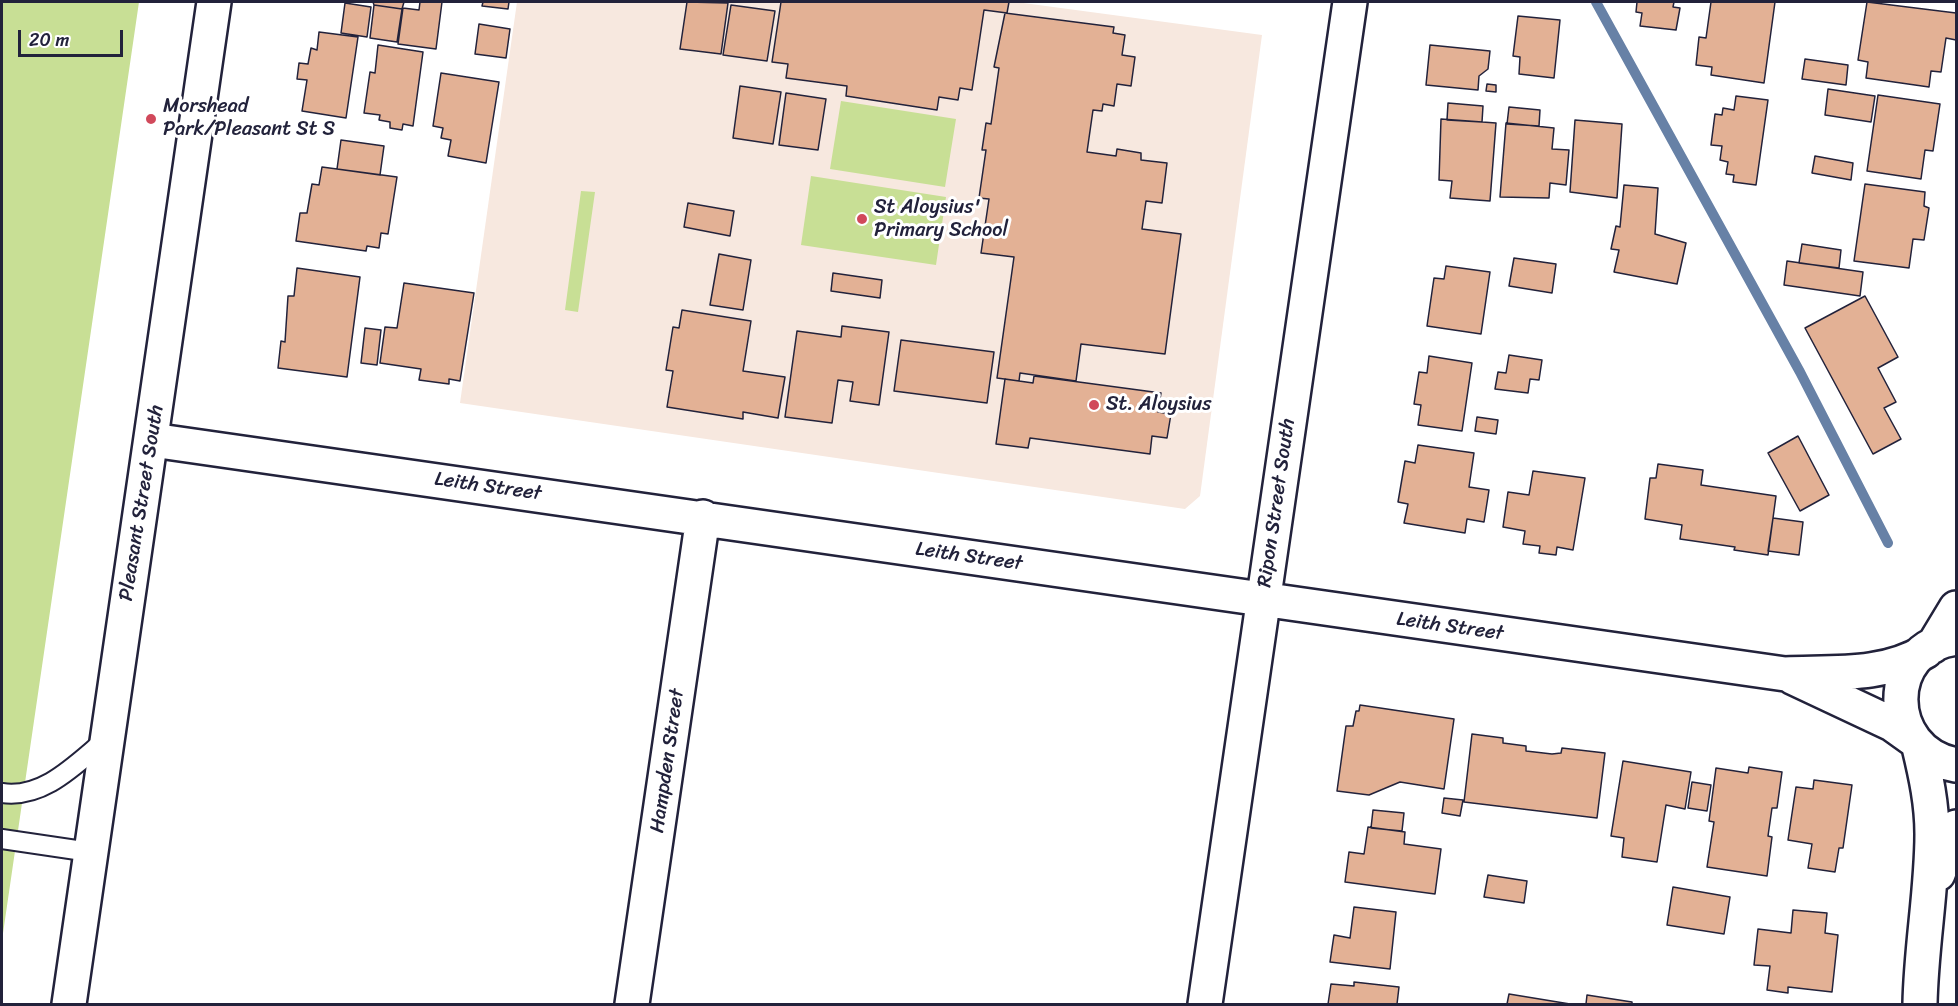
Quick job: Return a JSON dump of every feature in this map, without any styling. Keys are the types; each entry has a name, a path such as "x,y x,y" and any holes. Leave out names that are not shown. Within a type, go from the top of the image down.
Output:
{"street":[{"name":"Pleasant Street South","path":"69,1005 105,740 152,440 214,2"},
{"name":"Ripon Street South","path":"1205,1005 1350,2"},
{"name":"Leith Street","path":"152,440 703,517 1785,674 1886,668 1912,659 1938,645"},
{"name":"Hampden Street","path":"632,1005 703,517"},
{"path":"1920,1005 1922,940 1932,841 1930,808 1916,743 1902,717 1901,692 1910,669 1938,645 1956,608"},
{"name":"Leith Street","path":"1785,674 1892,723 1942,761 1956,765"},
{"path":"1928,897 1956,827"}],"lane":[{"path":"2,793 26,794 57,779 105,740"},
{"path":"2,839 90,852"}],"shaded area":[{"name":"St Aloysius' Primary School","path":"517,2 1016,2 1262,35 1200,496 1185,509 460,403"}],"green space":[{"path":"2,2 139,2 2,940"},
{"path":"841,101 956,119 945,187 830,169"},
{"path":"811,176 946,197 936,265 801,245"},
{"path":"581,191 595,192 578,312 565,310"}],"building":[{"path":"373,2 404,2 402,9 374,5"},
{"path":"420,2 442,2 436,49 398,44 403,8 419,10"},
{"path":"483,2 509,2 508,9 482,6"},
{"path":"687,2 728,3 721,54 680,49"},
{"path":"781,2 1009,2 1007,13 984,10 972,90 960,88 958,100 939,97 937,110 846,96 847,86 786,78 788,64 772,62"},
{"path":"1637,2 1674,2 1673,7 1680,8 1676,30 1640,26 1642,13 1636,12"},
{"path":"1711,2 1775,2 1764,83 1711,75 1712,67 1696,65 1699,37 1706,38"},
{"path":"1867,2 1956,13 1956,40 1946,38 1941,72 1931,71 1929,87 1866,78 1868,62 1858,60"},
{"path":"345,3 371,7 367,37 341,33"},
{"path":"374,5 402,9 397,42 370,38"},
{"path":"731,5 775,11 767,61 723,55"},
{"path":"1005,13 1114,27 1113,33 1125,35 1122,55 1135,57 1131,86 1117,84 1114,106 1103,104 1102,111 1093,110 1087,152 1116,156 1117,149 1141,153 1141,160 1167,163 1162,203 1146,201 1142,229 1181,234 1165,354 1081,344 1076,381 1020,373 1019,381 997,378 1014,257 981,253 989,199 979,198 986,150 982,150 986,123 991,124 999,68 994,67"},
{"path":"1518,16 1560,20 1554,78 1519,74 1520,57 1513,56"},
{"path":"479,24 510,29 506,58 475,54"},
{"path":"319,32 358,37 346,118 302,111 307,80 297,79 299,63 308,64 311,48 317,50"},
{"path":"378,45 423,52 413,126 403,124 402,130 390,128 390,122 379,120 380,115 364,113 370,72 375,73"},
{"path":"1430,45 1490,51 1488,69 1479,76 1478,90 1426,85"},
{"path":"1805,59 1848,65 1846,85 1802,79"},
{"path":"441,73 499,82 486,163 448,156 451,140 441,138 443,128 433,126"},
{"path":"1487,84 1496,85 1496,92 1486,91"},
{"path":"740,86 781,92 773,144 733,138"},
{"path":"1828,89 1875,96 1871,122 1825,115"},
{"path":"786,93 826,99 818,150 779,145"},
{"path":"1878,95 1940,104 1933,151 1925,150 1921,179 1867,171"},
{"path":"1736,96 1768,100 1756,185 1733,182 1734,175 1726,174 1728,162 1720,160 1722,146 1711,145 1715,114 1722,115 1723,108 1734,110"},
{"path":"1448,103 1483,106 1482,122 1447,120"},
{"path":"1509,107 1540,110 1539,126 1507,124"},
{"path":"1441,119 1496,123 1490,201 1450,198 1452,181 1439,180"},
{"path":"1575,120 1622,124 1617,198 1570,192"},
{"path":"1506,123 1554,128 1552,149 1569,150 1566,185 1550,183 1549,198 1500,197"},
{"path":"341,140 384,146 380,175 337,169"},
{"path":"1815,156 1853,163 1851,180 1812,173"},
{"path":"322,167 397,177 388,234 381,233 379,248 367,246 366,251 296,241 300,213 307,213 312,184 319,185"},
{"path":"1865,184 1925,192 1924,206 1929,208 1924,240 1913,239 1909,268 1854,261"},
{"path":"1624,185 1658,188 1655,234 1686,243 1677,284 1614,272 1619,250 1611,249 1616,226 1620,227"},
{"path":"688,203 734,211 730,236 684,227"},
{"path":"1802,244 1841,250 1839,268 1799,263"},
{"path":"719,254 751,260 743,310 710,305"},
{"path":"1514,258 1556,264 1552,293 1509,286"},
{"path":"1787,261 1863,272 1860,296 1784,285"},
{"path":"1446,266 1490,272 1481,334 1427,326 1434,278 1444,279"},
{"path":"297,268 360,277 347,377 278,368 281,341 285,342 288,296 294,296"},
{"path":"833,273 882,280 880,298 831,291"},
{"path":"404,283 474,293 460,381 449,379 449,384 419,380 421,369 380,363 385,327 397,328"},
{"path":"1865,296 1898,357 1878,368 1896,402 1884,408 1901,439 1873,454 1805,328"},
{"path":"682,310 751,321 743,371 785,377 778,418 743,412 743,419 667,407 673,371 666,370 673,327 679,328"},
{"path":"842,326 889,332 879,405 850,401 853,382 838,380 832,423 785,417 797,331 841,337"},
{"path":"365,328 381,330 377,365 361,363"},
{"path":"901,340 994,352 987,403 894,391"},
{"path":"1509,355 1542,360 1539,380 1530,379 1528,393 1495,389 1498,372 1506,373"},
{"path":"1429,356 1472,363 1462,431 1418,425 1421,405 1414,404 1419,372 1427,373"},
{"path":"1034,376 1161,393 1158,412 1171,414 1167,438 1152,436 1150,454 1030,438 1028,448 996,444 1005,379 1033,383"},
{"path":"1477,417 1498,420 1496,434 1475,431"},
{"path":"1798,436 1829,495 1800,511 1768,453"},
{"path":"1418,445 1474,453 1469,487 1489,490 1484,522 1467,519 1465,533 1404,523 1408,504 1398,502 1405,461 1415,463"},
{"path":"1658,464 1703,470 1701,485 1776,496 1768,555 1734,550 1735,547 1680,539 1682,525 1645,519 1650,478 1656,478"},
{"path":"1533,471 1585,478 1573,550 1557,547 1556,555 1539,553 1540,546 1523,544 1525,531 1503,527 1508,492 1529,495"},
{"path":"1773,518 1803,522 1799,555 1768,551"},
{"path":"1360,705 1454,719 1444,789 1400,782 1369,795 1337,791 1346,726 1353,726 1356,711 1359,711"},
{"path":"1472,734 1503,738 1503,743 1526,746 1526,751 1552,754 1561,753 1562,748 1605,753 1597,818 1464,802"},
{"path":"1623,761 1691,772 1685,809 1666,805 1657,862 1622,857 1624,838 1611,836"},
{"path":"1749,767 1782,772 1777,808 1772,808 1768,836 1772,837 1767,876 1707,867 1714,822 1709,821 1716,768 1748,773"},
{"path":"1814,780 1852,785 1843,848 1839,848 1835,872 1808,868 1812,844 1788,840 1796,787 1813,789"},
{"path":"1692,782 1711,785 1707,811 1688,808"},
{"path":"1444,798 1463,800 1460,816 1442,813"},
{"path":"1373,810 1404,813 1402,831 1371,828"},
{"path":"1368,827 1405,832 1404,844 1441,849 1435,894 1345,882 1349,852 1364,854"},
{"path":"1488,875 1527,881 1524,903 1484,897"},
{"path":"1673,887 1730,897 1724,934 1667,925"},
{"path":"1354,907 1396,912 1390,969 1330,962 1334,935 1350,938"},
{"path":"1793,910 1827,913 1825,933 1838,935 1832,992 1788,987 1788,993 1767,990 1770,966 1754,965 1758,929 1791,933"},
{"path":"1354,982 1399,987 1397,1004 1328,1004 1331,984 1354,986"},
{"path":"1509,994 1570,1004 1507,1004"},
{"path":"1587,995 1632,1002 1632,1004 1586,1004"}],"waterway":[{"path":"1596,2 1800,372 1888,543"}],"place":[{"name":"Morshead Park/Pleasant St S","path":"151,119"},
{"name":"St Aloysius' Primary School","path":"862,219"},
{"name":"St. Aloysius","path":"1094,405"}]}
